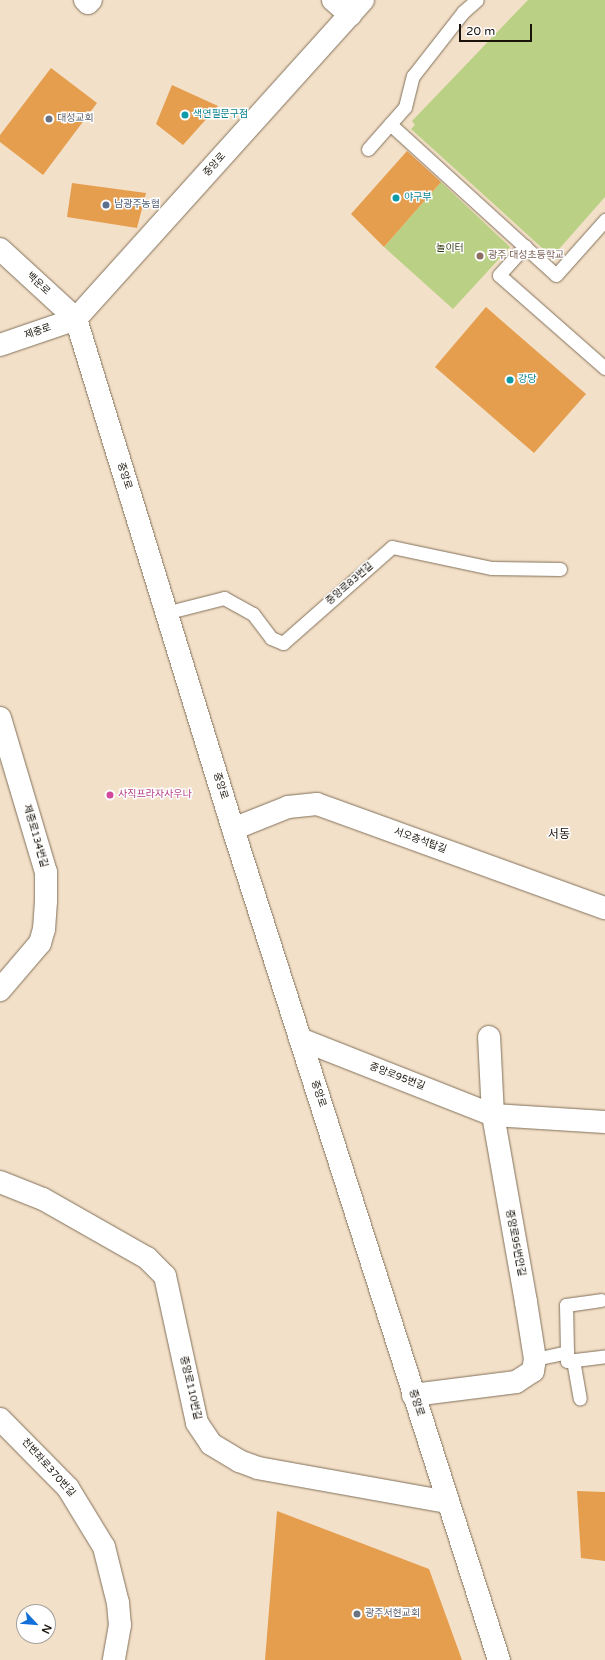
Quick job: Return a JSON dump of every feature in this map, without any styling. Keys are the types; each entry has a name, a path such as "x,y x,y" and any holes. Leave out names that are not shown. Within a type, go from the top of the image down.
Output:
{"street":[{"path":"333,0 357,8"},
{"name":"중앙로","path":"357,8 76,319 165,613 233,829 447,1502 499,1660"},
{"name":"백운로","path":"0,249 76,319"},
{"name":"제중로","path":"0,345 76,319"},
{"name":"제중로134번길","path":"0,718 46,872 44,929 40,943 0,990"},
{"name":"서오층석탑길","path":"233,829 288,807 317,804 605,908"},
{"path":"489,1037 493,1115"},
{"name":"중앙로95번길","path":"300,1039 493,1115 605,1122"},
{"name":"중앙로95번안길","path":"493,1115 534,1365"},
{"name":"중앙로110번길","path":"0,1182 43,1199 147,1258 165,1276 197,1423 211,1444 239,1461 258,1468 447,1502"},
{"path":"413,1395 516,1382 534,1365"},
{"name":"천변좌로370번길","path":"0,1419 68,1488 104,1547 118,1603 120,1624 114,1660"}],"lane":[{"path":"368,149 405,107 413,76 462,12 477,0"},
{"path":"390,124 556,275 605,220"},
{"path":"525,246 499,275 605,368"},
{"name":"중앙로83번길","path":"165,613 224,598 253,614 271,638 283,643 392,547 492,568 560,570"},
{"path":"580,1398 570,1356 566,1305 601,1300"},
{"path":"534,1365 570,1356 605,1356"}],"green space":[{"path":"528,0 605,0 605,197 552,257 411,129 415,125 412,121"},
{"name":"놀이터","path":"441,182 510,247 453,309 384,247"}],"building":[{"name":"대성교회","path":"51,68 97,103 43,175 0,142 0,135"},
{"name":"색연필문구점","path":"172,85 218,106 183,145 156,124"},
{"name":"야구부","path":"407,151 441,182 384,247 351,214"},
{"name":"남광주농협","path":"72,183 146,193 137,228 67,217"},
{"name":"강당","path":"486,307 586,394 534,453 435,367"},
{"path":"577,1491 605,1492 605,1561 581,1558"},
{"name":"광주서현교회","path":"277,1511 429,1569 462,1660 265,1660"}],"place":[{"name":"색연필문구점","path":"185,115"},
{"name":"대성교회","path":"49,119"},
{"name":"야구부","path":"396,198"},
{"name":"남광주농협","path":"106,205"},
{"name":"광주 대성초등학교","path":"480,256"},
{"name":"강당","path":"510,380"},
{"name":"사직프라자사우나","path":"110,795"},
{"name":"광주서현교회","path":"357,1614"}],"district":[{"name":"서동","path":"559,835"}]}
